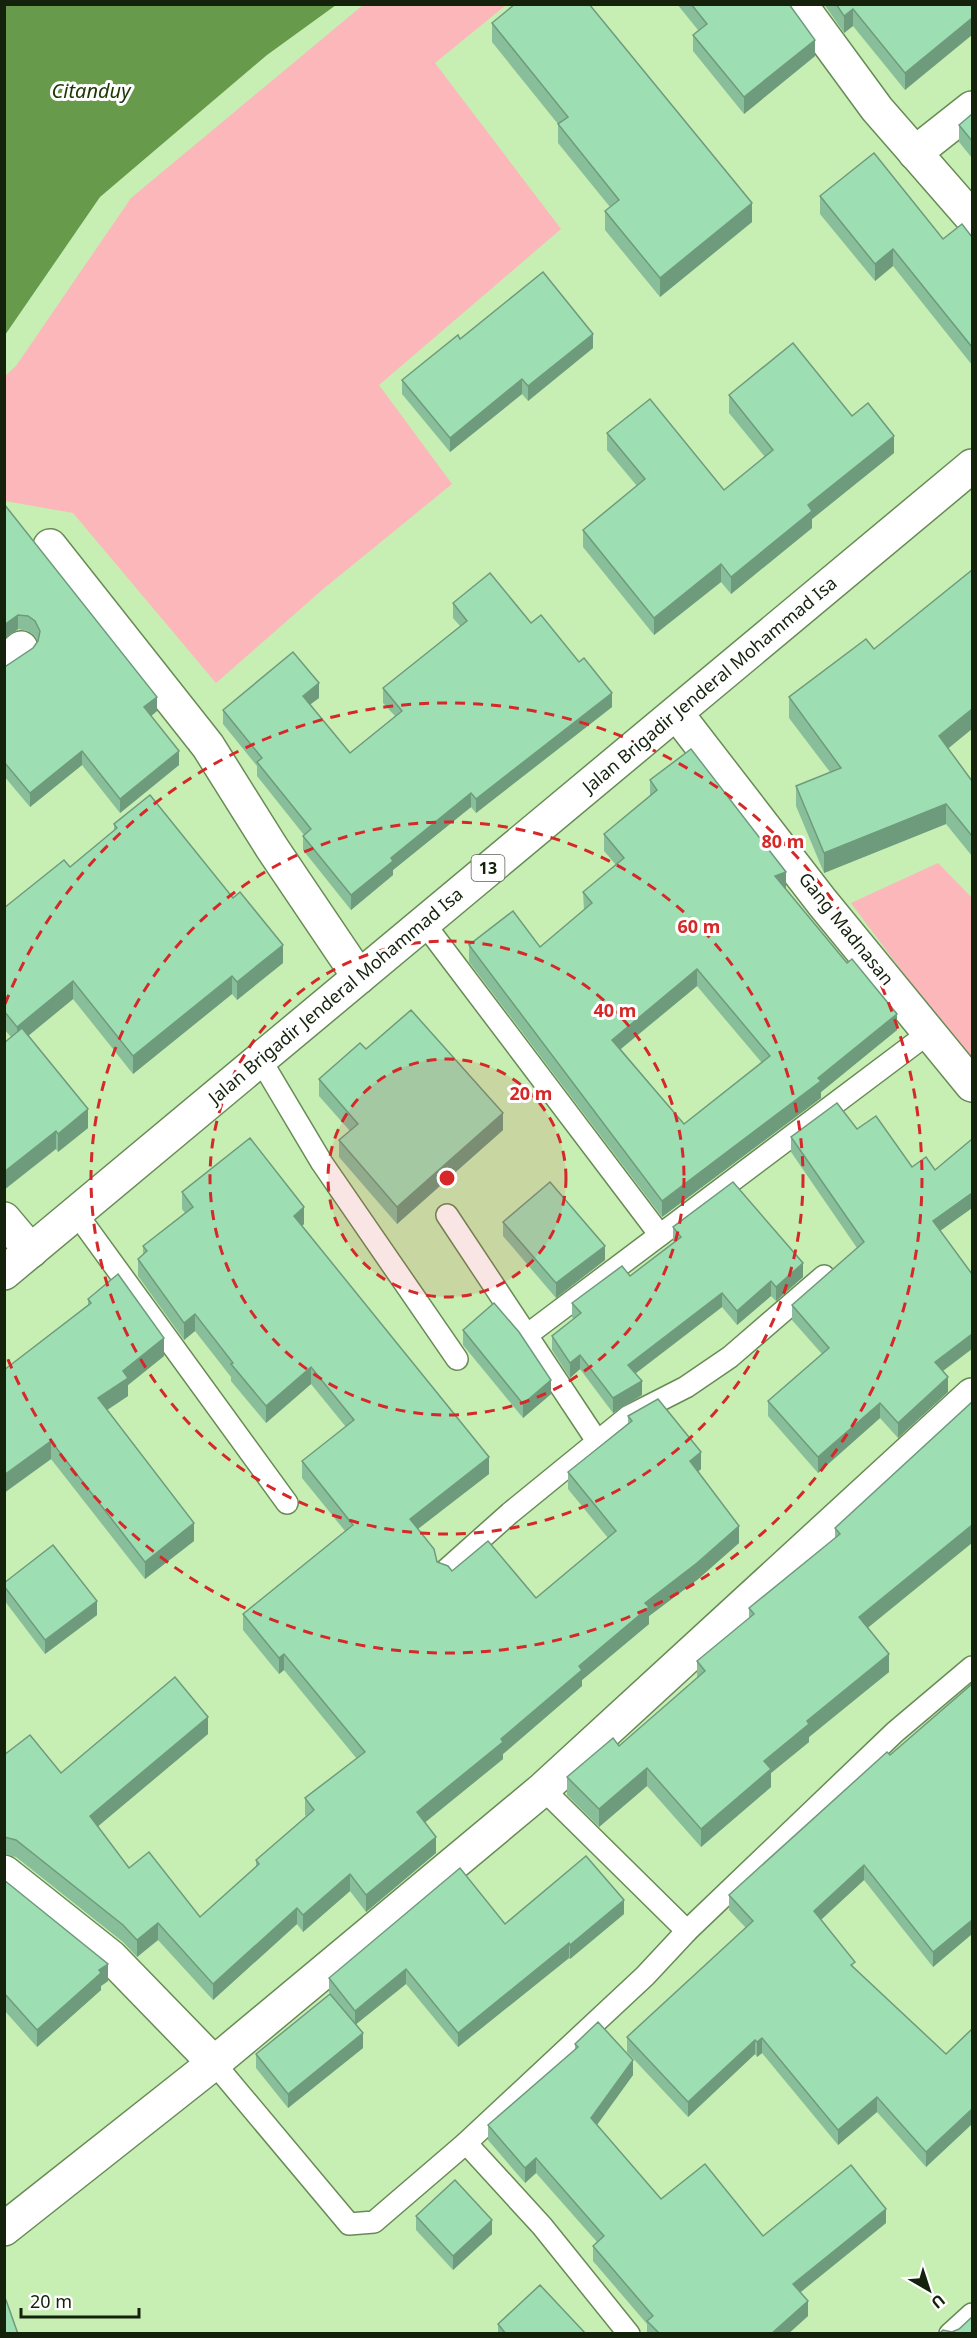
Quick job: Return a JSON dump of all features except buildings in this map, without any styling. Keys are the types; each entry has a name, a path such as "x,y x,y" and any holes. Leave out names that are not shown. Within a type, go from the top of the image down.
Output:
{"main road":[{"path":"800,4 877,109 972,218"},
{"path":"915,153 972,108"},
{"name":"Jalan Brigadir Jenderal Mohammad Isa","path":"4,1273 972,466"},
{"path":"50,546 208,746 272,848 359,977"},
{"name":"Gang Madnasan","path":"677,714 822,902 972,1085"},
{"path":"4,1219 31,1251"},
{"path":"4,2229 214,2063 543,1789 972,1395"},
{"path":"4,1872 111,1957 214,2063"}],"lane":[{"path":"423,922 660,1235"},
{"path":"527,1335 930,1032"},
{"path":"260,1059 322,1163 457,1359"},
{"path":"76,1213 287,1503"},
{"path":"447,1215 597,1441"},
{"path":"446,1570 510,1513 629,1416 686,1387 730,1357 824,1276"},
{"path":"214,2063 349,2224 374,2222 466,2143 645,1976 687,1931 895,1732 972,1667"},
{"path":"543,1789 687,1931"},
{"path":"466,2143 542,2226 629,2334"},
{"path":"950,2334 972,2314"}],"shaded area":[{"path":"363,5 506,5 435,63 561,229 379,385 452,484 322,590 216,683 73,513 5,501 5,376 16,366 131,198"},
{"path":"938,863 972,898 972,1065 851,903"}],"water":[{"name":"Citanduy","path":"5,4 336,5 267,55 100,197 5,335"}]}
